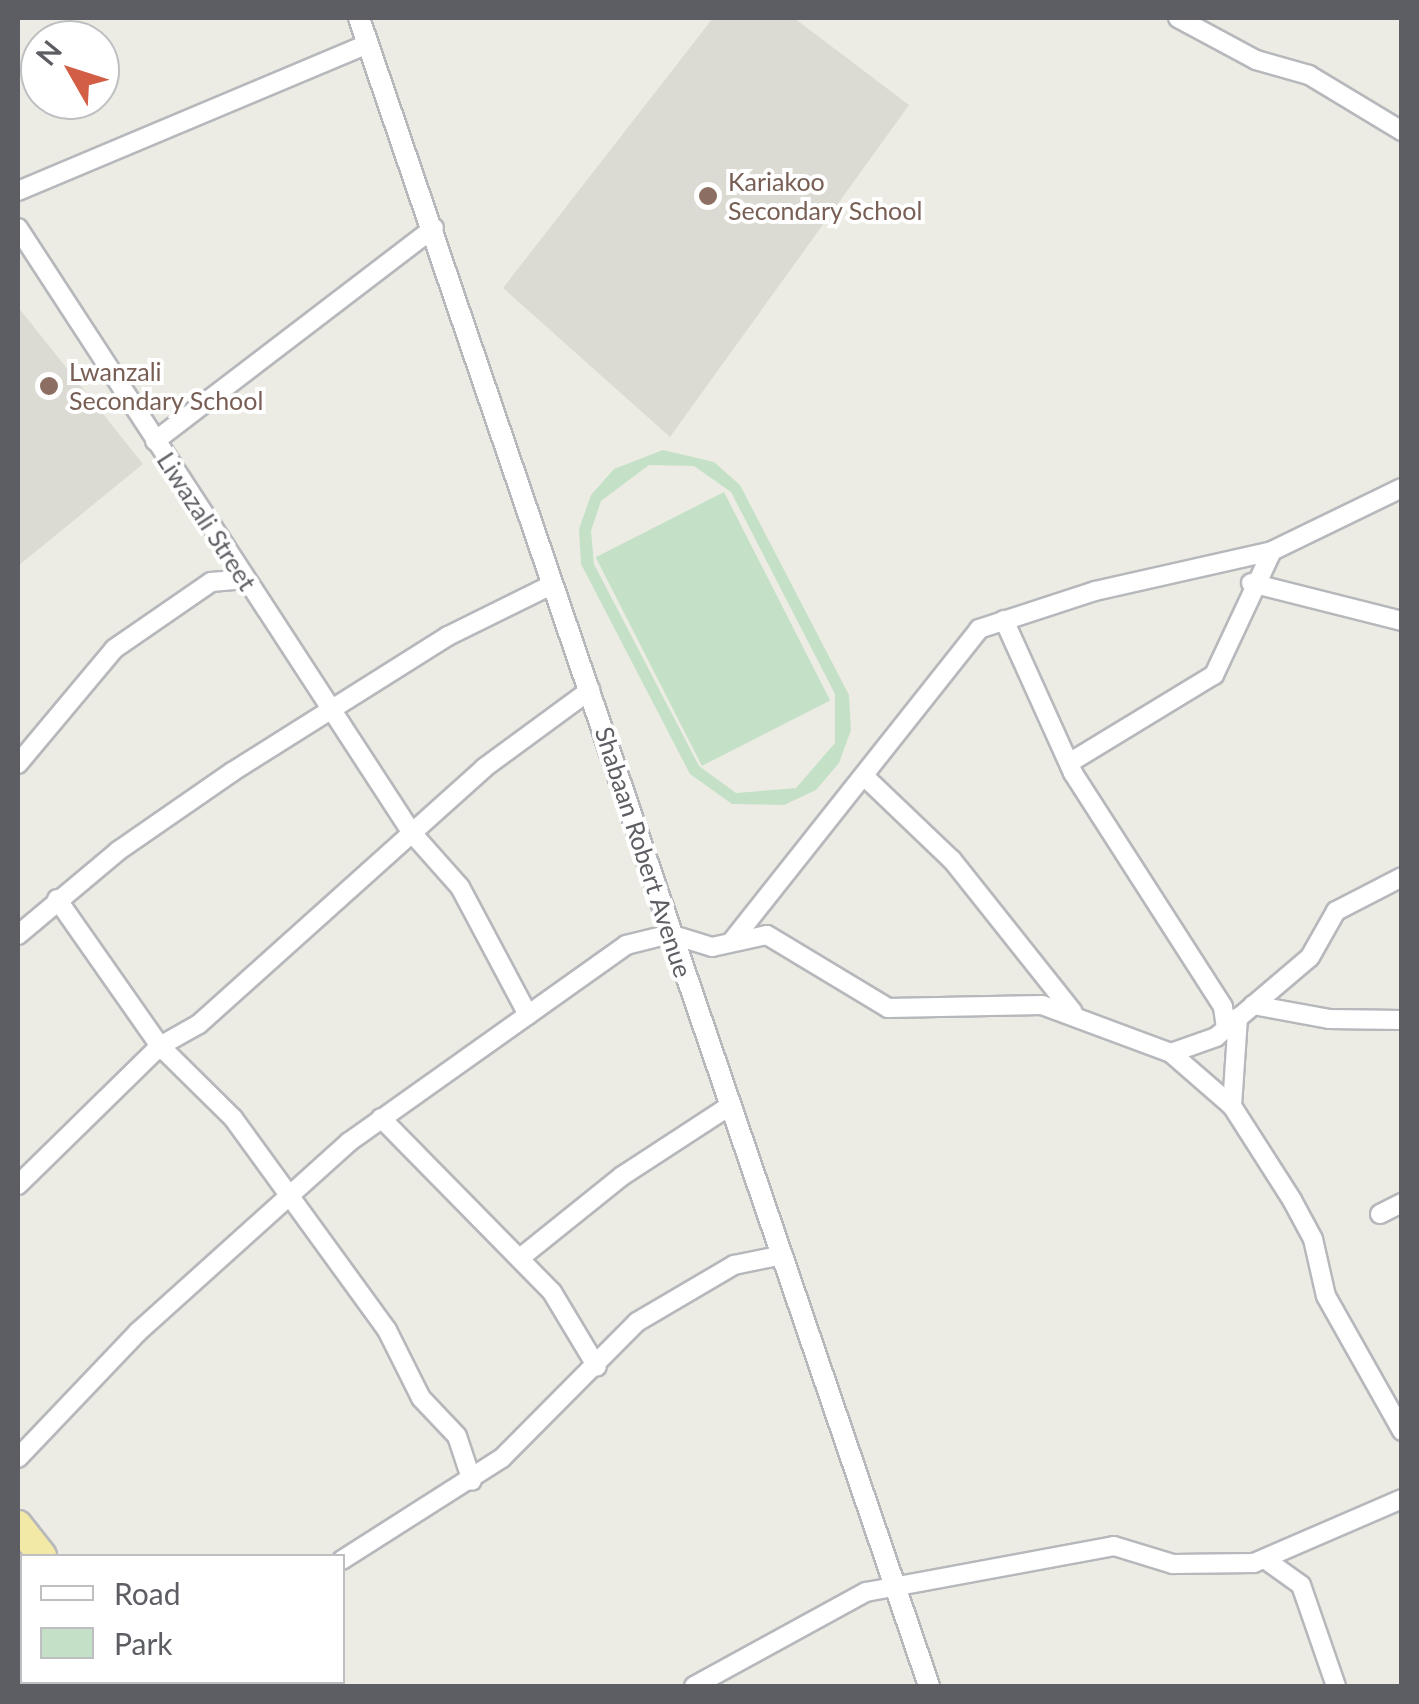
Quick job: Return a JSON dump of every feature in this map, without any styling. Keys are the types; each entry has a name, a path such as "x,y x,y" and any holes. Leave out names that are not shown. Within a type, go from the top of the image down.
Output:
{"street":[{"name":"Shabaan Robert Avenue","path":"359,18 434,228 670,934 929,1686"},
{"path":"1178,18 1256,60 1309,75 1402,131"},
{"path":"18,192 366,44"},
{"name":"Liwazali Street","path":"18,228 243,579 412,833 460,887 528,1015"},
{"path":"155,441 434,228"},
{"path":"732,941 864,777 964,644 1004,620 1272,550 1402,488"},
{"path":"1069,763 1214,675 1250,583 1272,550"},
{"path":"18,764 114,649 211,582 243,579"},
{"path":"1250,583 1402,621"},
{"path":"18,936 57,899 232,772 333,712 448,636 552,585"},
{"path":"1004,620 1069,763 1223,1007 1239,1016 1402,1020"},
{"path":"18,1185 160,1046 198,1024 502,753 590,690"},
{"path":"864,777 952,860 1073,1012"},
{"path":"1171,1053 1197,1050 1310,957 1336,911 1402,877"},
{"path":"57,899 160,1046 232,1118 387,1330 421,1398 457,1436 472,1481"},
{"path":"758,910 796,948"},
{"path":"18,1458 113,1356 288,1196 381,1118 626,945 670,934 707,947 767,935 796,948 888,1008 1042,1004 1073,1012 1171,1053 1232,1106 1311,1233 1321,1286 1402,1431"},
{"path":"1232,1106 1239,1016"},
{"path":"520,1258 628,1172 731,1105"},
{"path":"381,1118 574,1318 596,1367"},
{"path":"1380,1214 1402,1203"},
{"path":"345,1558 472,1481 596,1367 638,1322 734,1265 783,1255"},
{"path":"694,1686 849,1599 1114,1546 1189,1566 1266,1560 1402,1499"},
{"path":"1266,1560 1301,1586 1336,1686"}],"shaded area":[{"name":"Kariakoo Secondary School","path":"713,18 794,18 909,105 670,437 503,288"},
{"name":"Lwanzali Secondary School","path":"18,307 143,464 18,566"}],"green space":[{"path":"663,450 714,462 740,485 849,695 851,730 839,763 816,790 784,805 732,804 690,774 581,564 579,529 591,495 614,469","holes":["649,465 694,466 731,492 835,694 835,743 796,788 736,793 699,766 594,564 591,531 601,501"]},
{"path":"724,492 830,700 702,766 596,557"}],"place":[{"name":"Kariakoo Secondary School","path":"708,196"},
{"name":"Lwanzali Secondary School","path":"49,386"}]}
